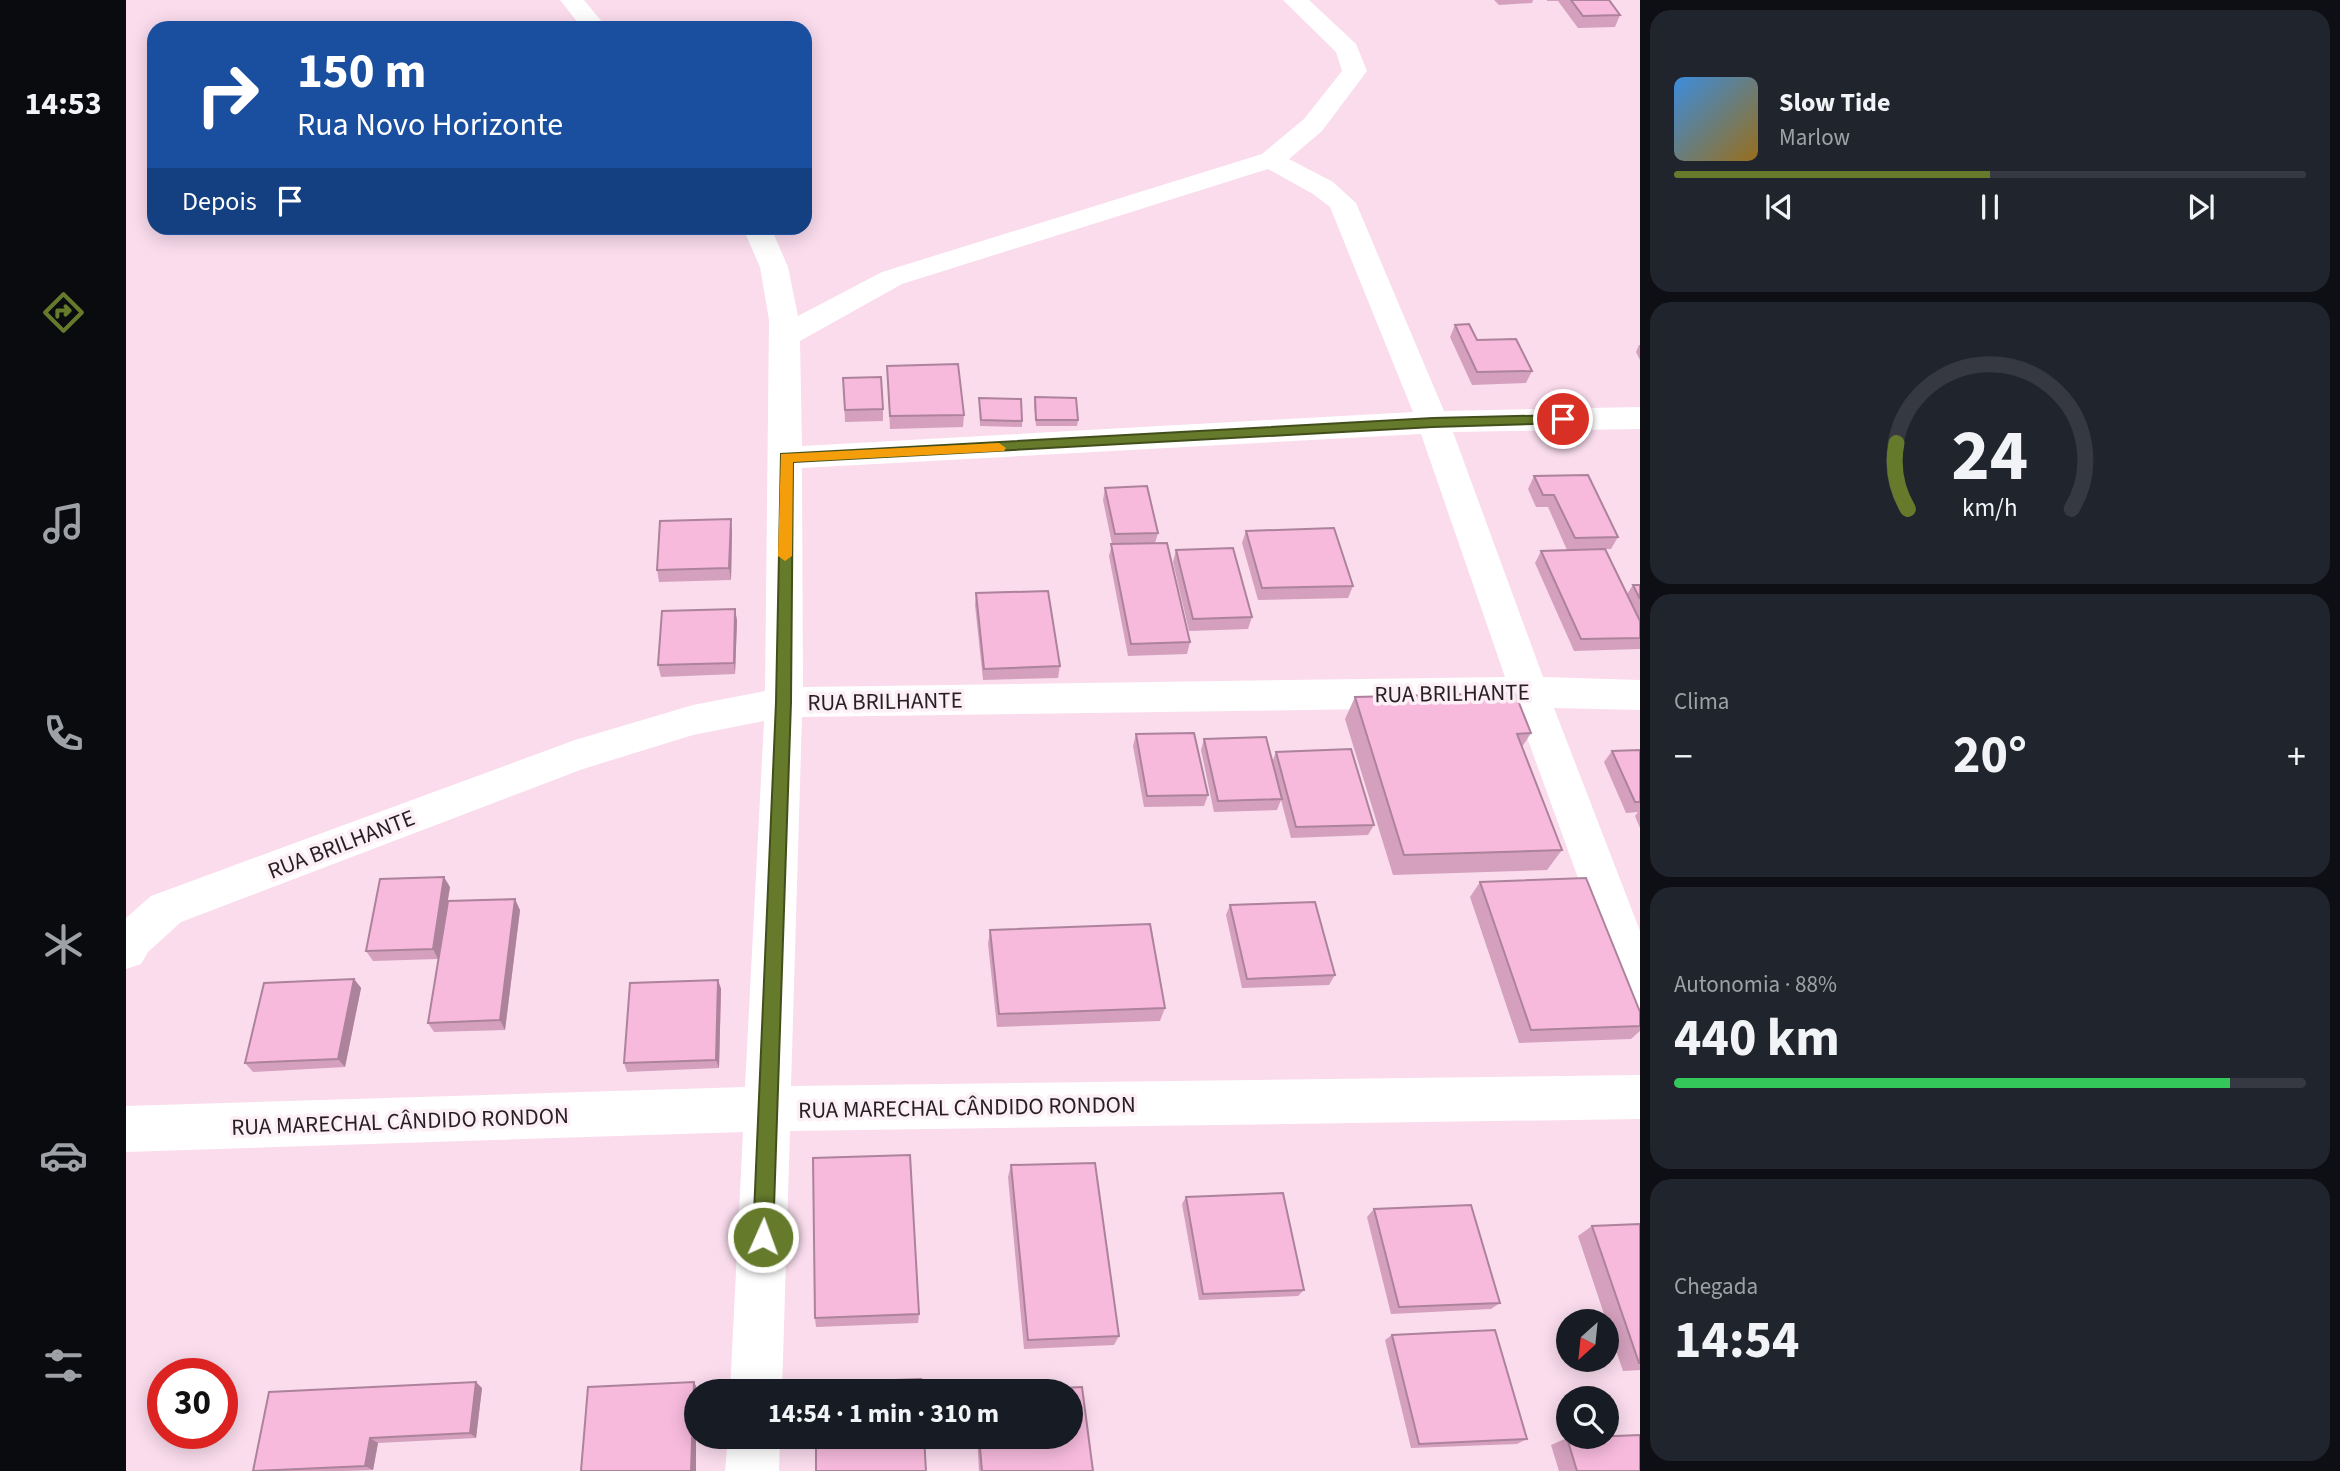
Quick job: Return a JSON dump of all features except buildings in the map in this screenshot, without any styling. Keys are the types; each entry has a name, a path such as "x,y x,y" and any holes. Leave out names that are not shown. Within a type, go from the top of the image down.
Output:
{"street":[{"path":"572,0 589,21"},
{"path":"785,336 892,278 1271,160 1313,125 1355,71 1347,49 1295,0"},
{"path":"1271,160 1323,188 1342,203 1433,422 1529,692 1640,988"},
{"path":"757,1379 784,702 786,458 784,320 774,267 760,235"},
{"path":"786,458 1433,422 1640,418"},
{"name":"RUA BRILHANTE","path":"130,944 166,909 575,756 693,720 784,702 1529,692 1640,695"},
{"name":"RUA MARECHAL CÂNDIDO RONDON","path":"126,1129 768,1109 1640,1097"},
{"path":"752,1471 753,1449"}],"slow traffic":[{"path":"785,556 786,458 999,448"}],"route":[{"path":"763,1237 784,702 786,458 1433,422 1563,419"}]}
